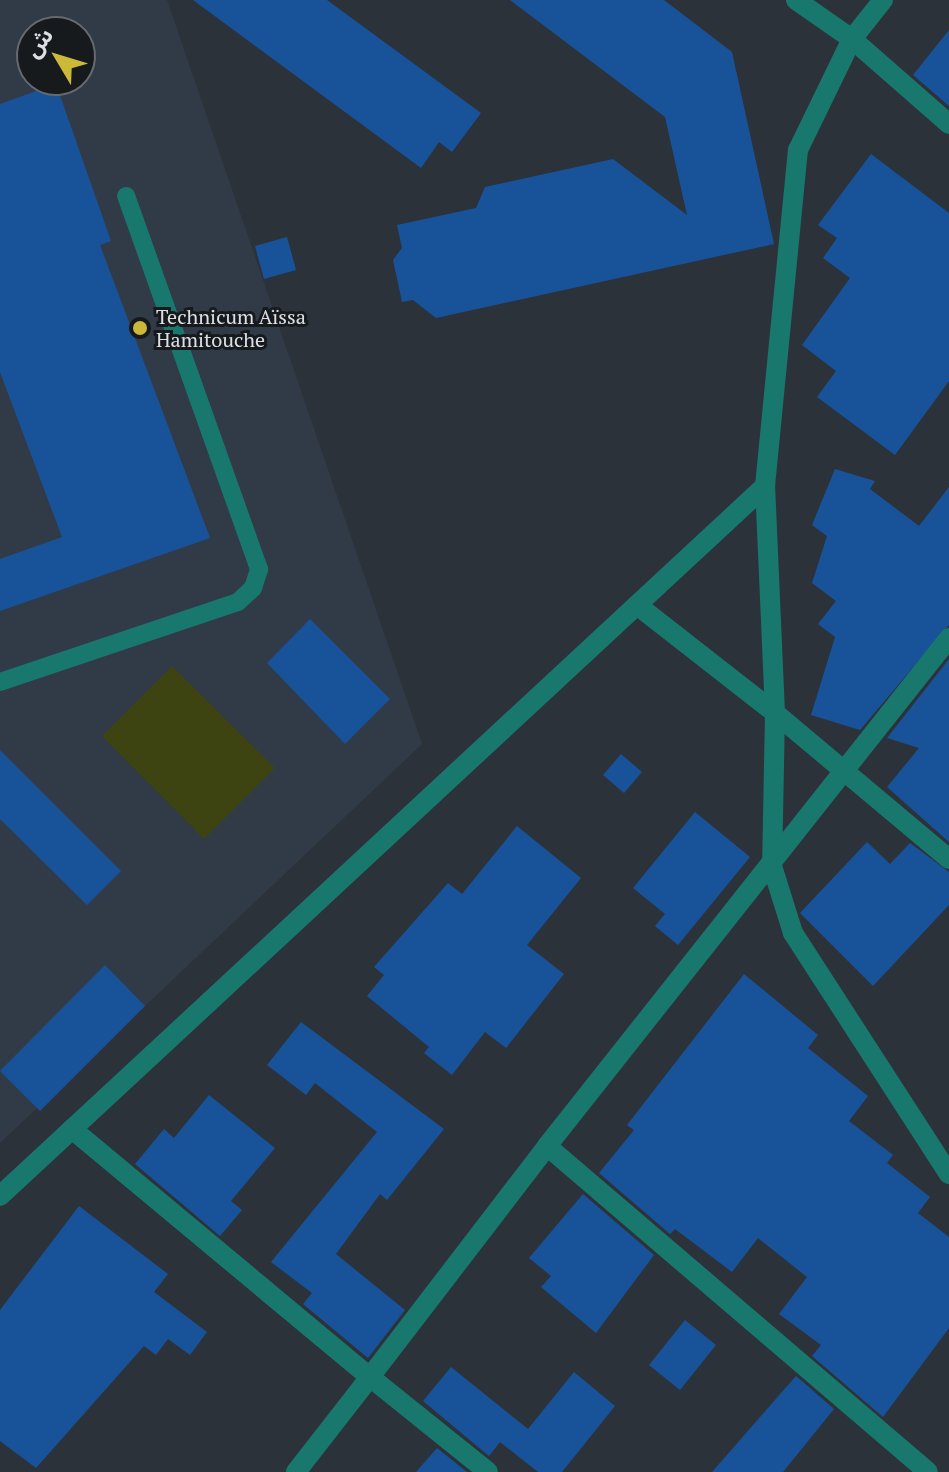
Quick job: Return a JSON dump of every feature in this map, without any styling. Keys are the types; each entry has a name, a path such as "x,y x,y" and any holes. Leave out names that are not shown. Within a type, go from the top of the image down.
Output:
{"street":[{"path":"796,0 852,39 949,124"},
{"path":"883,0 852,39 798,150 765,486 775,713 772,866 793,933 949,1174"},
{"path":"0,1196 765,486"},
{"path":"637,605 775,713 949,859"},
{"path":"296,1472 547,1146 772,866 949,638"},
{"path":"72,1129 488,1472"},
{"path":"547,1146 928,1472"}],"lane":[{"path":"0,682 238,602 253,588 259,569 126,196"}],"shaded area":[{"path":"0,0 167,0 422,744 0,1143"}],"green space":[{"path":"172,666 275,768 204,839 102,736"}],"building":[{"path":"193,0 327,0 481,113 452,152 439,142 421,168"},
{"path":"510,0 664,0 732,52 774,244 436,318 413,300 402,302 393,260 402,248 397,225 476,208 485,187 613,159 687,215 665,117"},
{"path":"949,30 949,106 913,75"},
{"path":"22,96 60,96 111,241 100,245 210,538 0,611 0,559 62,537 0,372 0,104"},
{"path":"871,154 949,213 949,381 895,455 817,397 836,371 802,345 850,278 823,258 837,238 818,225"},
{"path":"287,237 296,270 264,279 255,246"},
{"path":"835,469 875,481 870,489 919,526 949,487 949,625 860,730 811,715 835,637 818,624 836,601 812,583 827,536 812,525"},
{"path":"310,619 390,699 345,744 267,663"},
{"path":"949,659 949,842 887,787 919,748 887,738"},
{"path":"0,750 121,871 87,905 0,819"},
{"path":"621,754 642,772 624,793 603,775"},
{"path":"695,812 750,857 678,945 655,926 665,914 633,888"},
{"path":"517,826 581,878 527,945 564,974 506,1048 485,1032 452,1075 424,1053 429,1047 367,996 384,975 374,967 448,883 462,894"},
{"path":"867,842 890,864 910,843 949,872 949,905 873,986 800,913"},
{"path":"105,965 145,1006 40,1111 0,1071"},
{"path":"744,974 818,1035 808,1048 868,1096 849,1121 893,1155 887,1163 930,1197 918,1213 949,1237 949,1328 883,1417 812,1356 821,1345 779,1314 807,1277 758,1238 732,1272 675,1229 670,1234 599,1173 634,1130 627,1125"},
{"path":"301,1022 444,1129 387,1200 380,1194 336,1254 405,1310 368,1358 303,1304 312,1293 271,1262 377,1132 315,1083 306,1095 267,1065"},
{"path":"209,1095 275,1148 231,1201 242,1210 220,1236 135,1164 164,1129 174,1138"},
{"path":"583,1194 654,1255 596,1333 541,1287 551,1276 529,1258"},
{"path":"79,1206 168,1274 154,1292 207,1332 190,1355 168,1339 156,1355 144,1346 36,1468 0,1441 0,1310"},
{"path":"685,1320 716,1345 680,1390 649,1365"},
{"path":"451,1367 528,1429 574,1372 615,1406 562,1472 538,1472 500,1442 489,1456 423,1401"},
{"path":"796,1376 834,1409 783,1472 712,1472"},
{"path":"437,1448 467,1472 416,1472"}],"place":[{"name":"Technicum Aïssa Hamitouche","path":"140,328"}]}
